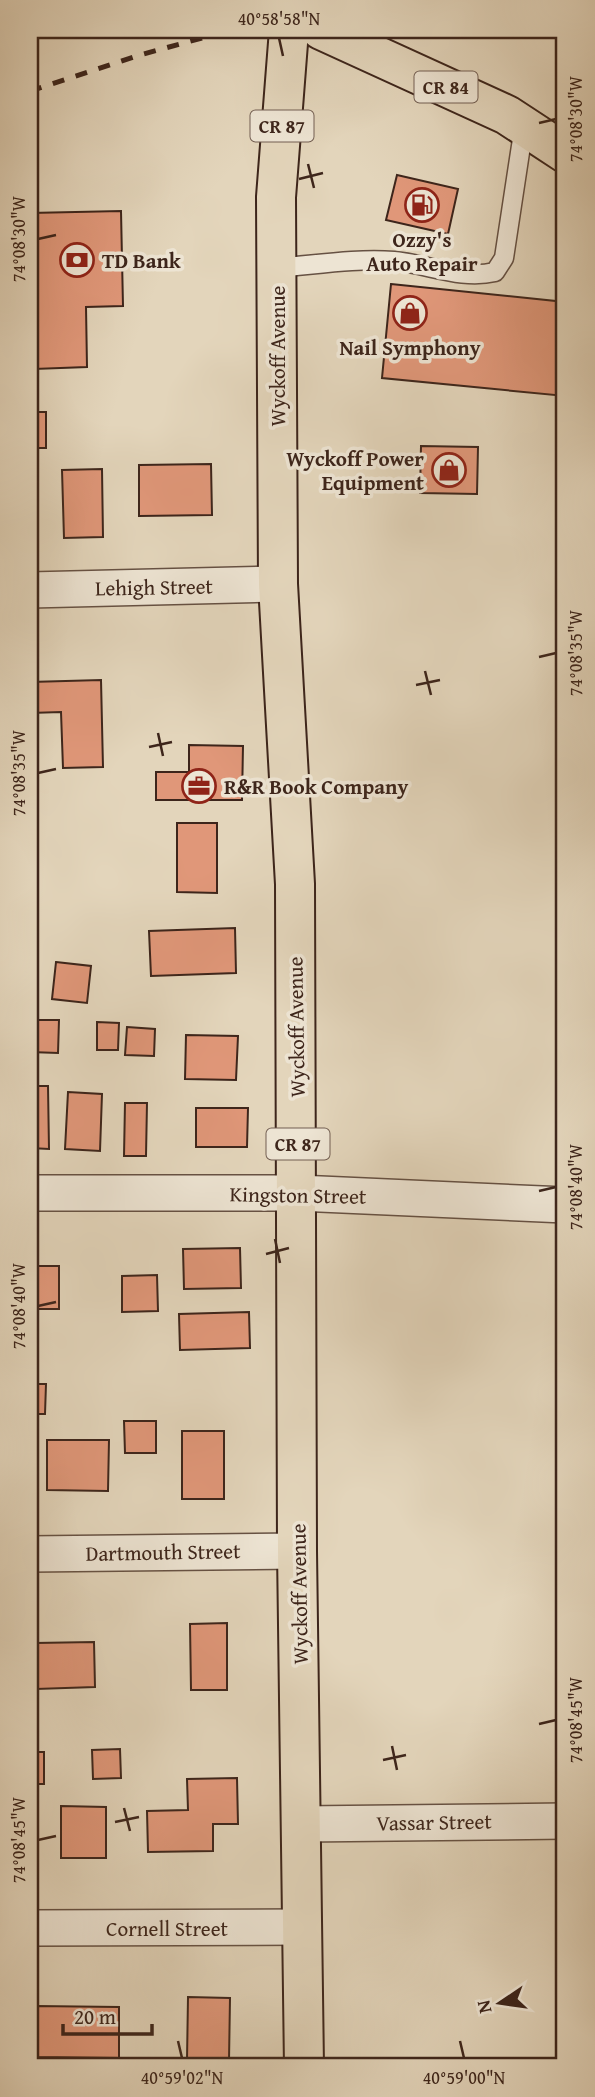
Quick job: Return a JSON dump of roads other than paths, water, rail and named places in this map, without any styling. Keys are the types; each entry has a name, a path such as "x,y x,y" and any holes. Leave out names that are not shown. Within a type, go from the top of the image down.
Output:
{"main road":[{"name":"Wyckoff Avenue","path":"289,30 276,197 278,584 295,884 297,1551 303,1824 304,2067"},
{"name":"CR 84","path":"321,30 507,115 565,153"}],"street":[{"name":"Lehigh Street","path":"30,590 278,584"},
{"name":"Kingston Street","path":"30,1192 298,1193 565,1205"},
{"name":"Dartmouth Street","path":"30,1553 297,1551"},
{"name":"Vassar Street","path":"303,1824 565,1821"},
{"name":"Cornell Street","path":"30,1928 303,1927"}],"lane":[{"path":"276,268 354,261 395,261 478,276 495,272 504,258 524,126"}],"railway":[{"path":"30,91 140,55 231,30"}],"place":[{"name":"Ozzy's Auto Repair","path":"422,205"},
{"name":"TD Bank","path":"77,260"},
{"name":"Nail Symphony","path":"410,313"},
{"name":"Wyckoff Power Equipment","path":"449,470"},
{"name":"R&R Book Company","path":"199,786"}]}
